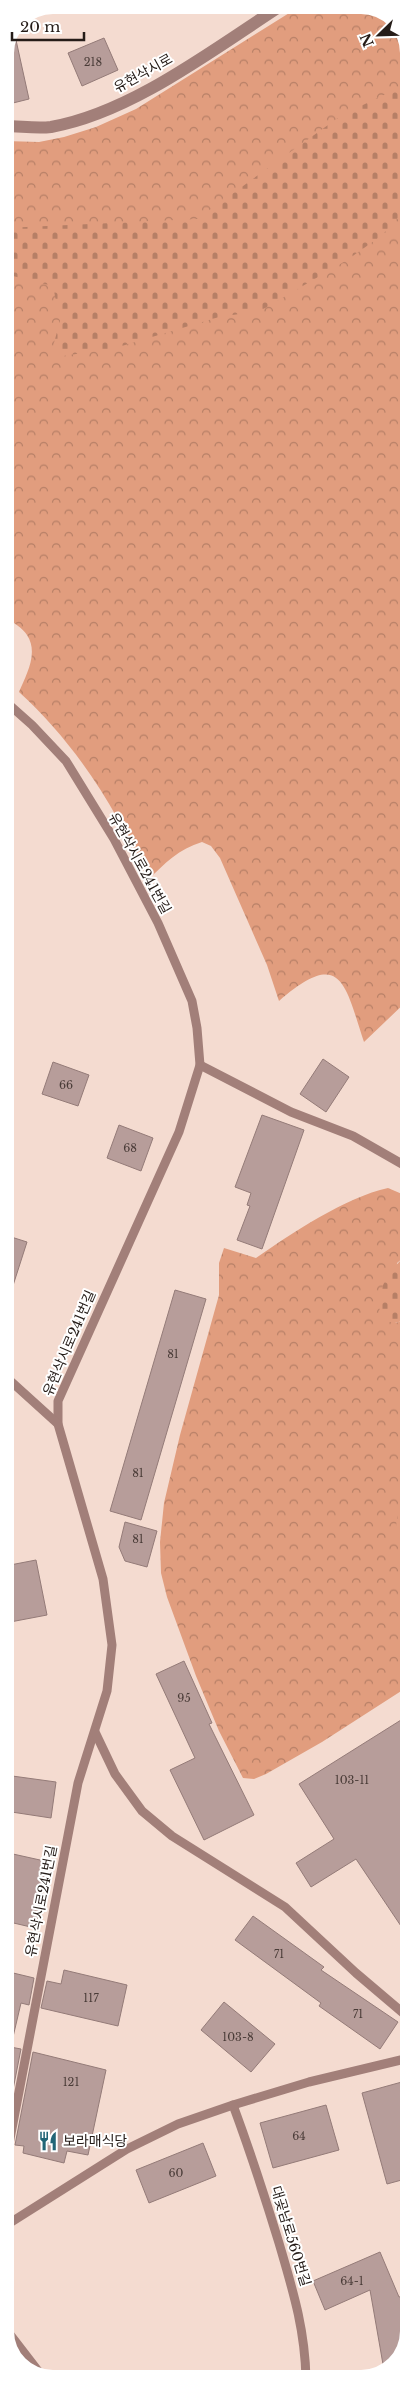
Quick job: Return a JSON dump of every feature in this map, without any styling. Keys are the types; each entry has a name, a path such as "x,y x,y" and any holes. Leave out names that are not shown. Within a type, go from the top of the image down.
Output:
{"street":[{"name":"유현삭시로","path":"14,126 48,127 103,112 172,75 268,14"}],"lane":[{"name":"유현삭시로241번길","path":"14,709 66,761 114,839 158,922 192,1001 197,1028 200,1065 179,1132 58,1401 58,1424 103,1579 112,1645 107,1691 78,1783 14,2118"},
{"path":"200,1065 292,1112 353,1136 400,1163"},
{"path":"14,1384 58,1424"},
{"path":"95,1732 115,1774 142,1811 172,1836 286,1907 356,1973 400,2010"},
{"path":"14,2220 127,2149 178,2124 308,2082 400,2060"},
{"name":"대곶남로560번길","path":"234,2105 262,2187 297,2302 305,2348 306,2370"},
{"path":"14,2339 34,2366"}],"green space":[{"path":"288,14 369,14 387,23 395,33 400,47 400,1008 364,1042 352,1004 345,989 338,980 329,975 316,976 300,985 279,1001 267,965 220,858 211,846 202,842 186,849 166,862 148,880 123,828 93,779 59,733 19,692 28,671 32,649 25,632 14,623 14,141 39,142 64,137 96,127 136,109"},
{"path":"400,87 400,216 381,236 347,260 260,311 219,317 115,348 63,356 54,343 60,321 53,286 14,276 14,228 197,219 342,115"},
{"path":"388,1188 400,1193 400,1260 397,1263 395,1323 400,1322 400,1692 322,1742 266,1774 254,1779 243,1778 219,1731 196,1676 167,1597 161,1573 160,1542 164,1503 180,1435 219,1295 219,1263 224,1248 256,1258 320,1217 355,1199"},
{"path":"400,1261 400,1322 395,1323 384,1321 380,1312 379,1302 384,1284"},
{"path":"400,1510 400,1534 396,1527"}],"building":[{"path":"104,38 118,70 82,86 68,53"},
{"path":"16,40 29,99 14,103 14,45"},
{"path":"323,1059 349,1077 326,1112 300,1094"},
{"path":"53,1062 89,1075 78,1106 42,1094"},
{"path":"262,1115 304,1130 262,1249 237,1240 250,1206 247,1205 251,1193 235,1187"},
{"path":"119,1125 153,1138 141,1171 107,1158"},
{"path":"14,1238 27,1242 14,1282"},
{"path":"175,1290 206,1299 141,1520 110,1511"},
{"path":"125,1522 157,1531 147,1567 125,1561 119,1547"},
{"path":"36,1560 47,1615 14,1621 14,1564"},
{"path":"184,1661 212,1723 209,1724 254,1815 204,1840 170,1770 195,1758 156,1674"},
{"path":"400,1721 400,1925 356,1859 311,1887 296,1863 334,1839 299,1784"},
{"path":"14,1776 56,1782 51,1818 14,1812"},
{"path":"14,1854 49,1862 35,1928 14,1923"},
{"path":"253,1916 324,1967 321,1970 398,2022 380,2049 319,2006 321,2003 235,1940"},
{"path":"64,1970 127,1985 118,2026 41,2008 47,1981 61,1984"},
{"path":"14,1973 34,1978 29,2005 21,2003 14,2033"},
{"path":"224,2002 275,2044 251,2072 201,2030"},
{"path":"14,2048 21,2049 14,2084"},
{"path":"33,2052 106,2070 88,2155 67,2151 64,2163 23,2153 24,2146 15,2145"},
{"path":"400,2082 400,2180 387,2184 362,2093"},
{"path":"326,2105 339,2150 273,2168 260,2123"},
{"path":"203,2143 216,2176 149,2203 136,2170"},
{"path":"380,2252 400,2297 400,2339 391,2357 383,2363 370,2290 325,2310 313,2281"}],"place":[{"name":"보라매식당","path":"48,2141"}]}
